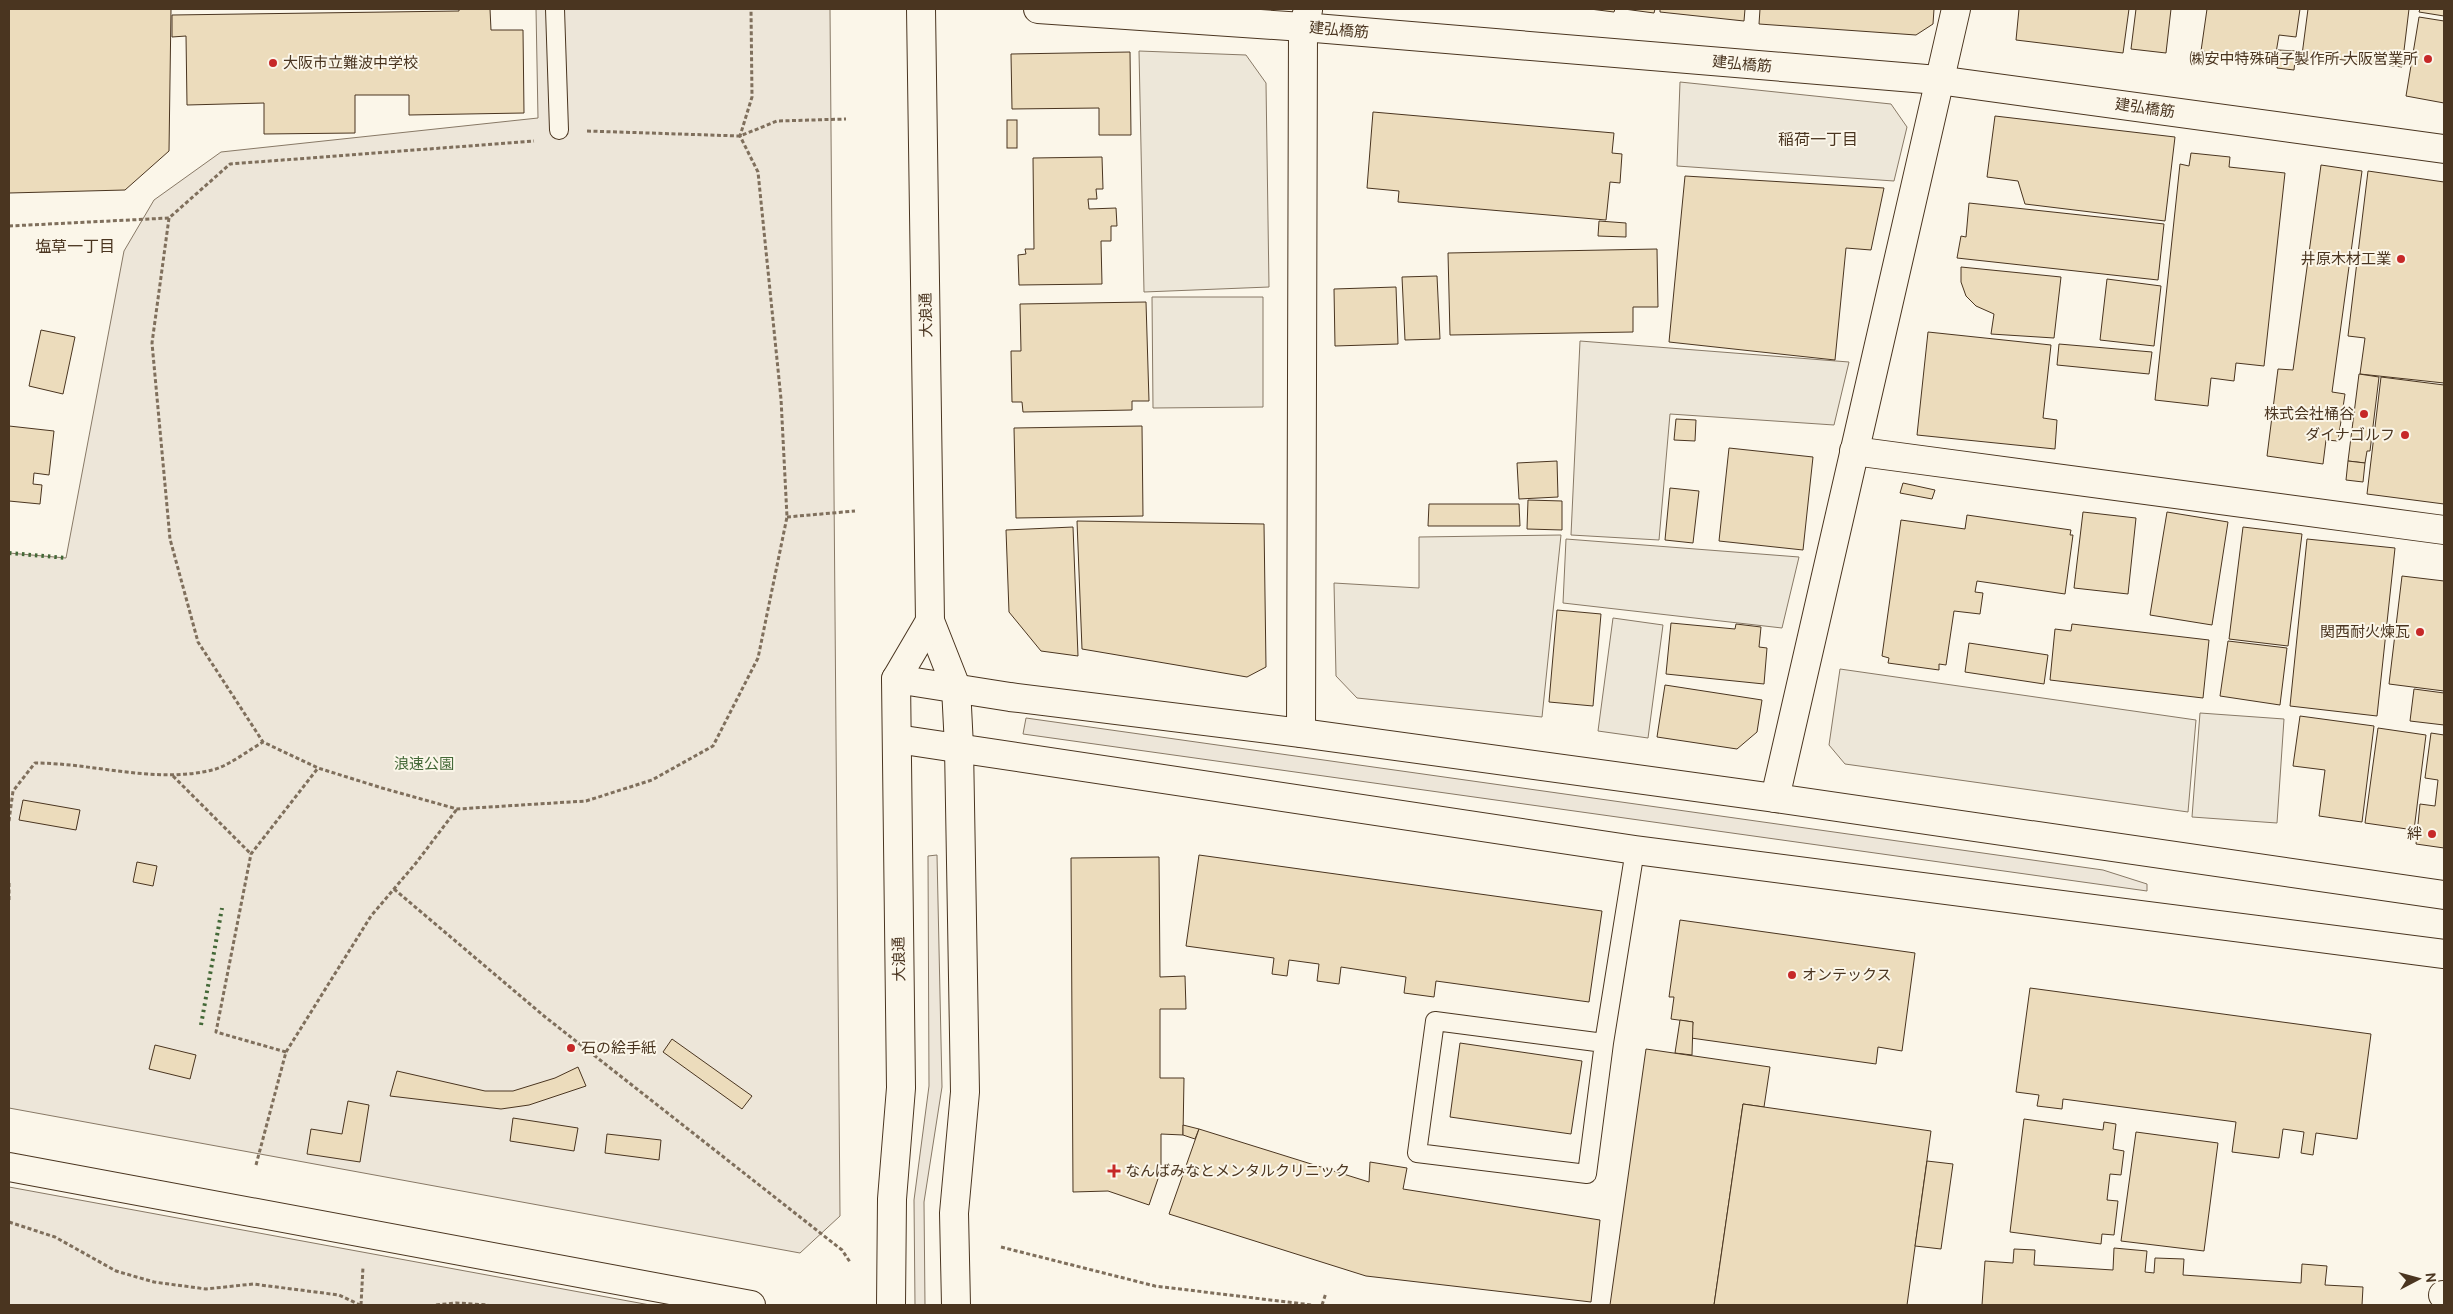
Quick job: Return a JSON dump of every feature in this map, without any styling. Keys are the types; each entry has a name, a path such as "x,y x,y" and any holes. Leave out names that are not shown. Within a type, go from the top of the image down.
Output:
{"street":[{"name":"大浪通","path":"921,9 930,621 956,687 959,747 965,1092 954,1213 956,1305"},
{"name":"建弘橋筋","path":"1038,9 1306,18 1938,80 2444,149"},
{"path":"1775,798 1938,80 1956,9"},
{"path":"1301,733 1306,18"},
{"path":"1854,451 2444,530"},
{"path":"930,621 896,679 1010,696 1301,733 1775,798 2444,895"},
{"name":"大浪通","path":"891,1305 892,1199 901,1088 896,679"},
{"path":"897,739 1635,850 2444,954"},
{"path":"9,1167 751,1305"}],"lane":[{"path":"555,9 560,130"},
{"path":"1604,1043 1435,1021 1417,1154 1587,1174 1604,1043 1635,850"}],"path":[{"path":"169,218 152,343 170,540 198,642 263,742 318,768 457,809 586,802 652,780 713,746 758,658 787,517 782,399 758,172 740,136 752,97 751,9"},
{"path":"9,226 169,218 230,164 544,140 560,130 740,136 777,121 846,119"},
{"path":"787,517 855,511"},
{"path":"9,821 13,791 35,763 68,763 173,776 214,770 263,742"},
{"path":"286,1052 216,1032 251,854 318,768"},
{"path":"173,776 251,854"},
{"path":"256,1165 286,1052 372,916 457,809"},
{"path":"9,882 9,900"},
{"path":"394,890 544,1016 842,1250 850,1262"},
{"path":"9,1222 55,1237 116,1271 154,1282 206,1289 253,1284 339,1295 361,1305 363,1259"},
{"path":"1001,1247 1155,1286 1312,1305"},
{"path":"1322,1305 1326,1293"},
{"path":"436,1305 456,1303 488,1305"}],"green space":[{"name":"浪速公園","path":"536,9 830,9 840,1216 800,1253 9,1108 9,553 66,558 124,251 154,200 221,152 538,118"},
{"path":"1026,718 2103,870 2147,884 2147,891 1023,734"},
{"path":"937,855 942,1087 924,1202 925,1305 915,1305 914,1200 929,1086 928,856"},
{"path":"9,1187 650,1305 9,1305"}],"shaded area":[{"path":"1139,51 1246,55 1266,83 1269,287 1144,292"},
{"path":"1680,82 1891,104 1907,127 1894,181 1677,166"},
{"path":"1152,297 1263,297 1263,407 1153,408"},
{"path":"1580,341 1849,362 1834,425 1670,414 1659,540 1571,535"},
{"path":"1561,535 1542,717 1357,698 1336,676 1334,583 1419,588 1419,537"},
{"path":"1566,539 1799,557 1782,628 1563,603"},
{"path":"1613,618 1663,625 1648,738 1598,731"},
{"path":"1840,669 2196,720 2188,812 1845,764 1829,745"},
{"path":"2200,713 2284,719 2277,823 2192,817"}],"building":[{"path":"9,9 171,9 169,151 125,190 9,193"},
{"path":"459,9 490,9 491,30 523,30 524,113 409,115 409,95 355,95 355,133 264,134 264,103 187,105 186,36 172,37 172,15 459,11"},
{"path":"1590,9 1615,9 1614,12"},
{"path":"1624,9 1655,9 1654,13"},
{"path":"1660,9 1745,9 1744,21 1660,12"},
{"path":"1760,9 1934,9 1933,24 1916,35 1759,24"},
{"path":"2019,9 2129,9 2123,53 2016,40"},
{"path":"2136,9 2171,9 2166,53 2131,49"},
{"path":"2207,9 2300,9 2296,37 2279,35 2275,59 2201,51"},
{"path":"2308,9 2409,9 2402,67 2302,55"},
{"path":"2420,9 2444,9 2444,16 2419,12"},
{"name":"㈱安中特殊硝子製作所 大阪営業所","path":"2419,17 2444,21 2444,103 2406,96"},
{"path":"2278,50 2296,51 2294,70 2277,68"},
{"path":"1130,52 1131,135 1099,135 1099,108 1012,109 1011,54"},
{"path":"1373,112 1614,133 1612,153 1622,154 1620,183 1610,182 1606,220 1398,202 1399,191 1367,188"},
{"path":"1995,116 2175,137 2165,221 2025,204 2018,181 1987,177"},
{"path":"1007,120 1017,120 1017,148 1007,148"},
{"path":"2191,153 2230,157 2229,167 2285,173 2264,366 2236,363 2234,381 2211,378 2208,406 2155,400 2180,164 2189,166"},
{"path":"1102,157 1103,189 1096,189 1097,199 1088,199 1089,209 1116,208 1117,226 1111,226 1111,241 1101,241 1102,284 1019,285 1018,255 1026,254 1025,249 1034,249 1033,158"},
{"path":"2321,165 2362,171 2332,392 2345,394 2338,441 2326,440 2323,464 2267,456 2278,369 2293,370"},
{"name":"井原木材工業","path":"2368,171 2444,182 2444,383 2360,374 2365,338 2348,336"},
{"path":"1685,176 1884,188 1871,250 1846,248 1835,360 1669,342"},
{"path":"1969,203 2164,224 2158,280 1957,258 1961,236 1966,237"},
{"path":"1599,221 1626,223 1626,237 1598,236"},
{"path":"1657,249 1658,307 1633,307 1633,332 1450,335 1448,253"},
{"path":"1961,267 2061,277 2054,338 1991,334 1994,314 1976,306 1966,296 1961,282"},
{"path":"1437,276 1440,339 1405,340 1402,277"},
{"path":"2107,279 2161,286 2154,346 2100,340"},
{"path":"1396,287 1398,344 1335,346 1334,289"},
{"path":"1146,302 1149,401 1132,401 1132,410 1023,412 1022,402 1012,402 1011,351 1021,351 1020,304"},
{"path":"41,330 75,337 63,394 29,386"},
{"path":"1928,332 2051,345 2043,418 2057,420 2055,449 1917,435"},
{"path":"2059,344 2152,352 2149,374 2057,365"},
{"name":"株式会社桶谷","path":"2359,374 2379,377 2370,451 2367,451 2365,463 2348,461"},
{"path":"2381,377 2444,385 2444,504 2367,494"},
{"path":"1676,419 1696,420 1695,441 1674,440"},
{"path":"9,426 54,431 49,475 34,473 33,484 42,485 40,504 9,501"},
{"path":"1142,426 1143,516 1016,518 1014,428"},
{"path":"1729,448 1813,457 1803,550 1719,541"},
{"path":"1557,461 1558,497 1519,499 1517,463"},
{"path":"2348,461 2365,463 2363,482 2346,480"},
{"path":"1903,483 1935,490 1932,499 1900,493"},
{"path":"1670,488 1699,491 1693,543 1665,540"},
{"path":"1528,500 1562,501 1562,530 1527,529"},
{"path":"1429,504 1519,504 1520,526 1428,526"},
{"path":"2083,512 2136,518 2128,594 2074,588"},
{"path":"2167,512 2228,522 2212,625 2150,615"},
{"path":"1967,515 2071,530 2070,535 2073,535 2065,594 1977,581 1975,592 1983,593 1980,614 1954,611 1946,665 1939,664 1939,670 1888,663 1889,658 1882,656 1901,520 1965,529"},
{"path":"1077,521 1264,524 1266,667 1247,677 1082,649"},
{"path":"1073,527 1078,656 1041,651 1009,612 1006,530"},
{"path":"2243,527 2302,534 2288,646 2229,639"},
{"path":"2307,539 2395,548 2377,716 2290,706"},
{"name":"関西耐火煉瓦","path":"2402,576 2444,581 2444,691 2389,684"},
{"path":"1557,610 1601,614 1593,706 1549,702"},
{"path":"1671,623 1735,629 1736,624 1761,627 1759,647 1767,648 1764,684 1666,674"},
{"path":"2072,624 2209,640 2203,698 2050,680 2055,629 2071,631"},
{"path":"2228,641 2287,648 2280,705 2220,696"},
{"path":"1969,643 2048,655 2044,684 1965,672"},
{"path":"1665,685 1762,700 1757,732 1737,749 1657,737"},
{"path":"2414,689 2444,693 2444,725 2410,721"},
{"path":"2300,716 2374,726 2362,822 2319,816 2325,770 2293,766"},
{"path":"2378,728 2426,735 2414,830 2365,823"},
{"path":"2431,733 2444,735 2444,848 2416,844 2420,804 2435,806 2438,780 2425,778"},
{"path":"23,800 80,810 76,830 19,820"},
{"path":"1199,855 1602,911 1589,1002 1436,981 1434,997 1404,993 1406,977 1341,967 1339,984 1317,981 1319,964 1289,960 1287,976 1272,974 1274,958 1186,946"},
{"path":"1159,857 1160,977 1185,976 1186,1009 1160,1009 1160,1078 1184,1078 1183,1135 1161,1134 1161,1170 1149,1205 1108,1191 1073,1192 1071,858"},
{"path":"137,862 157,866 153,886 133,882"},
{"name":"オンテックス","path":"1680,920 1915,953 1902,1051 1878,1047 1876,1064 1691,1038 1693,1022 1671,1019 1674,997 1669,997"},
{"path":"2030,988 2371,1034 2357,1139 2316,1133 2313,1155 2301,1153 2304,1132 2283,1129 2279,1158 2232,1152 2236,1122 2063,1099 2062,1109 2037,1106 2039,1095 2016,1092"},
{"path":"1680,1020 1693,1022 1692,1055 1675,1053"},
{"path":"672,1039 752,1096 742,1109 663,1052"},
{"path":"1460,1043 1582,1061 1571,1134 1450,1117"},
{"path":"155,1045 196,1055 190,1079 149,1069"},
{"path":"1646,1049 1770,1067 1764,1107 1743,1104 1714,1305 1610,1305"},
{"path":"578,1067 586,1086 529,1105 501,1109 390,1096 397,1071 485,1091 513,1091 555,1078"},
{"path":"348,1101 369,1105 360,1162 307,1154 311,1129 342,1134"},
{"path":"1743,1104 1931,1131 1907,1305 1714,1305"},
{"path":"513,1118 578,1128 574,1151 510,1141"},
{"path":"2024,1119 2103,1130 2104,1122 2116,1124 2113,1149 2124,1151 2121,1175 2110,1174 2107,1200 2118,1201 2114,1235 2102,1234 2101,1244 2010,1232"},
{"path":"1183,1125 1199,1129 1195,1139 1183,1135"},
{"path":"1199,1129 1369,1182 1370,1162 1407,1168 1403,1189 1600,1220 1591,1302 1366,1276 1169,1214"},
{"path":"2136,1132 2218,1143 2204,1251 2121,1241"},
{"path":"607,1134 661,1140 659,1160 605,1153"},
{"path":"1927,1161 1953,1164 1941,1249 1915,1246"},
{"path":"2114,1248 2147,1251 2145,1272 2154,1273 2155,1258 2184,1259 2183,1275 2301,1283 2302,1264 2327,1266 2325,1285 2363,1287 2362,1305 1982,1305 1985,1261 2013,1263 2014,1249 2035,1250 2034,1265 2113,1270"}],"hedge":[{"path":"9,553 67,558"},
{"path":"201,1025 222,908"}],"place":[{"name":"㈱安中特殊硝子製作所 大阪営業所","path":"2428,59"},
{"name":"大阪市立難波中学校","path":"273,63"},
{"name":"井原木材工業","path":"2401,259"},
{"name":"株式会社桶谷","path":"2364,414"},
{"name":"ダイナゴルフ","path":"2405,435"},
{"name":"関西耐火煉瓦","path":"2420,632"},
{"name":"絆","path":"2432,834"},
{"name":"オンテックス","path":"1792,975"},
{"name":"石の絵手紙","path":"571,1048"},
{"name":"なんばみなとメンタルクリニック","path":"1114,1171"}],"district":[{"name":"稲荷一丁目","path":"1818,139"},
{"name":"塩草一丁目","path":"75,246"}]}
